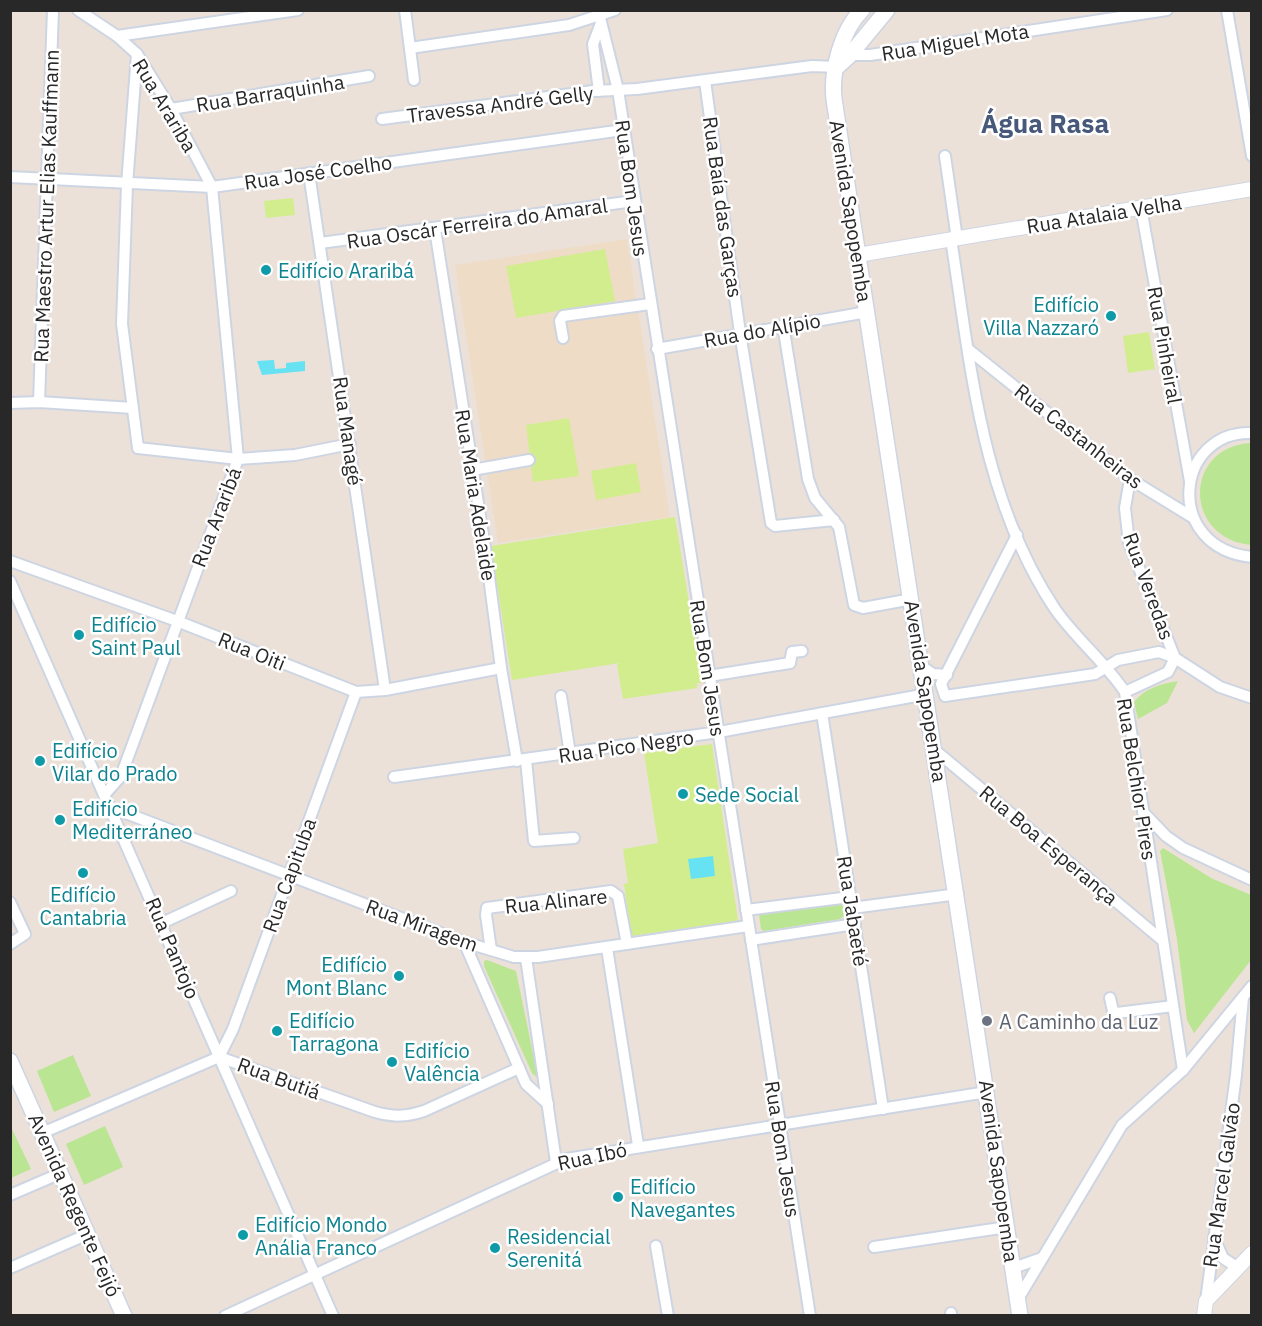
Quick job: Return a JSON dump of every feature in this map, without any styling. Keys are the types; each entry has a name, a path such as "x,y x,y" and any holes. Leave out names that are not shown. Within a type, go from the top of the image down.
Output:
{"main road":[{"path":"866,36 876,10"},
{"path":"842,58 866,36 886,10"},
{"name":"Avenida Sapopemba","path":"861,11 833,80 834,93 958,894 1020,1316"},
{"name":"Avenida Regente Feijó","path":"10,1061 124,1316"}],"street":[{"name":"Rua Maestro Artur Elias Kauffmann","path":"39,402 53,10"},
{"name":"Rua Arariba","path":"78,10 117,36 137,54 171,109 212,187"},
{"path":"117,36 298,10"},
{"path":"405,10 414,80"},
{"path":"410,48 569,25 615,10"},
{"name":"Rua Miguel Mota","path":"618,90 812,66 842,58 1167,10"},
{"path":"1227,10 1251,156"},
{"path":"599,91 593,44 600,16"},
{"name":"Rua Bom Jesus","path":"600,16 618,90 810,1316"},
{"path":"137,54 127,185 122,324 139,449 238,459 296,455 350,444"},
{"name":"Rua Barraquinha","path":"171,109 369,76"},
{"name":"Rua Baía das Garças","path":"705,81 740,333 771,523 775,526 834,520"},
{"name":"Travessa André Gelly","path":"382,119 618,90"},
{"name":"Rua José Coelho","path":"10,177 127,185 212,187 623,130"},
{"path":"945,156 954,239"},
{"name":"Rua Managé","path":"309,173 385,690"},
{"name":"Rua Araribá","path":"105,794 121,776 238,459 212,187"},
{"name":"Rua Atalaia Velha","path":"858,255 1251,189"},
{"name":"Rua Oscár Ferreira do Amaral","path":"320,243 634,201"},
{"name":"Rua Pinheiral","path":"1141,208 1190,481 1188,499 1192,517"},
{"name":"Rua Maria Adelaide","path":"435,229 501,668 521,761 534,841 574,838"},
{"name":"Rua Belchior Pires","path":"954,239 986,452 1017,536 1028,562 1056,610 1108,668 1125,692 1183,1070"},
{"path":"563,338 560,321 563,316 650,304"},
{"name":"Rua do Alípio","path":"657,350 783,325 867,312"},
{"path":"783,325 810,490 834,520 842,539 854,605 863,608 912,599"},
{"name":"Rua Castanheiras","path":"969,350 1130,479 1192,517"},
{"path":"10,403 39,402 134,408"},
{"path":"1190,481 1197,463 1209,448 1225,438 1251,433"},
{"path":"472,470 529,460"},
{"name":"Rua Veredas","path":"1130,479 1125,508 1129,543 1175,658"},
{"path":"1192,517 1201,533 1216,547 1235,555 1251,557"},
{"path":"1017,536 947,675 941,689 943,695 950,696 1095,674 1118,660 1159,652 1175,658 1205,679 1251,698"},
{"name":"Rua Oiti","path":"10,561 177,621 356,692 385,690 501,668"},
{"name":"Rua Pantojo","path":"10,581 333,1316"},
{"path":"710,676 790,663 792,652 802,651"},
{"path":"1125,692 1168,672 1175,658"},
{"path":"923,667 933,674 947,675"},
{"name":"Rua Capituba","path":"219,1056 233,1029 356,692"},
{"name":"Rua Pico Negro","path":"394,777 719,732 927,694"},
{"path":"561,696 570,754"},
{"name":"Rua Jabaeté","path":"822,713 883,1109"},
{"name":"Rua Boa Esperança","path":"936,751 1162,940"},
{"name":"Rua Miragem","path":"110,807 464,942 526,958 748,926"},
{"path":"1143,812 1166,836 1183,848 1251,880"},
{"path":"162,923 231,891"},
{"name":"Rua Alinare","path":"491,950 487,908 611,891 618,896 627,944"},
{"path":"746,909 958,894"},
{"path":"10,902 25,934 10,944"},
{"path":"751,940 855,924"},
{"path":"464,942 526,1084 548,1104"},
{"path":"607,948 638,1146"},
{"path":"526,958 556,1162"},
{"path":"1018,1299 1122,1125 1183,1070 1251,986"},
{"name":"Rua Marcel Galvão","path":"1206,1300 1235,1086 1243,997"},
{"path":"1110,998 1113,1011 1117,1013 1173,1006"},
{"name":"Rua Butiá","path":"42,1133 219,1056 393,1117 424,1111 519,1068"},
{"name":"Rua Ibó","path":"225,1316 556,1162 638,1146 987,1092"},
{"path":"10,1196 60,1173"},
{"path":"874,1247 1007,1227"},
{"path":"10,1268 88,1234"},
{"path":"1213,1238 1223,1258 1238,1268"},
{"path":"656,1246 668,1316"},
{"path":"1204,1316 1206,1300 1251,1252"},
{"path":"1013,1268 1042,1258"}],"shaded area":[{"path":"627,239 670,517 498,543 455,265"}],"green space":[{"path":"293,198 295,215 266,218 264,201"},
{"path":"605,249 615,301 516,318 506,266"},
{"path":"1149,332 1155,369 1128,373 1123,336"},
{"path":"569,418 579,476 533,482 526,425"},
{"path":"1252,443 1251,545 1229,539 1213,527 1203,511 1200,493 1203,475 1213,460 1229,448"},
{"path":"636,463 641,492 596,500 591,471"},
{"path":"675,517 702,683 697,683 697,688 623,699 617,665 620,663 512,680 491,546"},
{"path":"1178,681 1167,703 1138,719 1134,702 1138,697 1154,687"},
{"path":"712,744 738,921 631,936 624,884 628,883 623,849 658,843 644,753"},
{"path":"1163,848 1211,878 1251,895 1251,960 1194,1033 1187,1020 1177,939 1160,851"},
{"path":"840,903 844,908 844,916 840,919 764,931 761,929 759,914"},
{"path":"487,960 516,971 538,1078 532,1073 484,966 484,961"},
{"path":"73,1055 91,1096 54,1112 37,1071"},
{"path":"10,1125 31,1169 11,1178 10,1178"},
{"path":"105,1126 123,1167 84,1185 66,1144"}],"water":[{"path":"274,360 275,369 286,368 286,363 305,361 305,371 262,375 257,361"},
{"path":"713,856 715,876 691,879 688,859"}],"place":[{"name":"Edifício Araribá","path":"266,270"},
{"name":"Edifício Villa Nazzaró","path":"1111,316"},
{"name":"Edifício Saint Paul","path":"79,635"},
{"name":"Edifício Vilar do Prado","path":"40,761"},
{"name":"Sede Social","path":"683,794"},
{"name":"Edifício Mediterráneo","path":"60,820"},
{"name":"Edifício Cantabria","path":"83,873"},
{"name":"Edifício Mont Blanc","path":"399,976"},
{"name":"A Caminho da Luz","path":"987,1021"},
{"name":"Edifício Tarragona","path":"277,1031"},
{"name":"Edifício Valência","path":"392,1062"},
{"name":"Edifício Navegantes","path":"618,1197"},
{"name":"Edifício Mondo Anália Franco","path":"243,1235"},
{"name":"Residencial Serenitá","path":"495,1248"}],"district":[{"name":"Água Rasa","path":"1045,123"}]}
